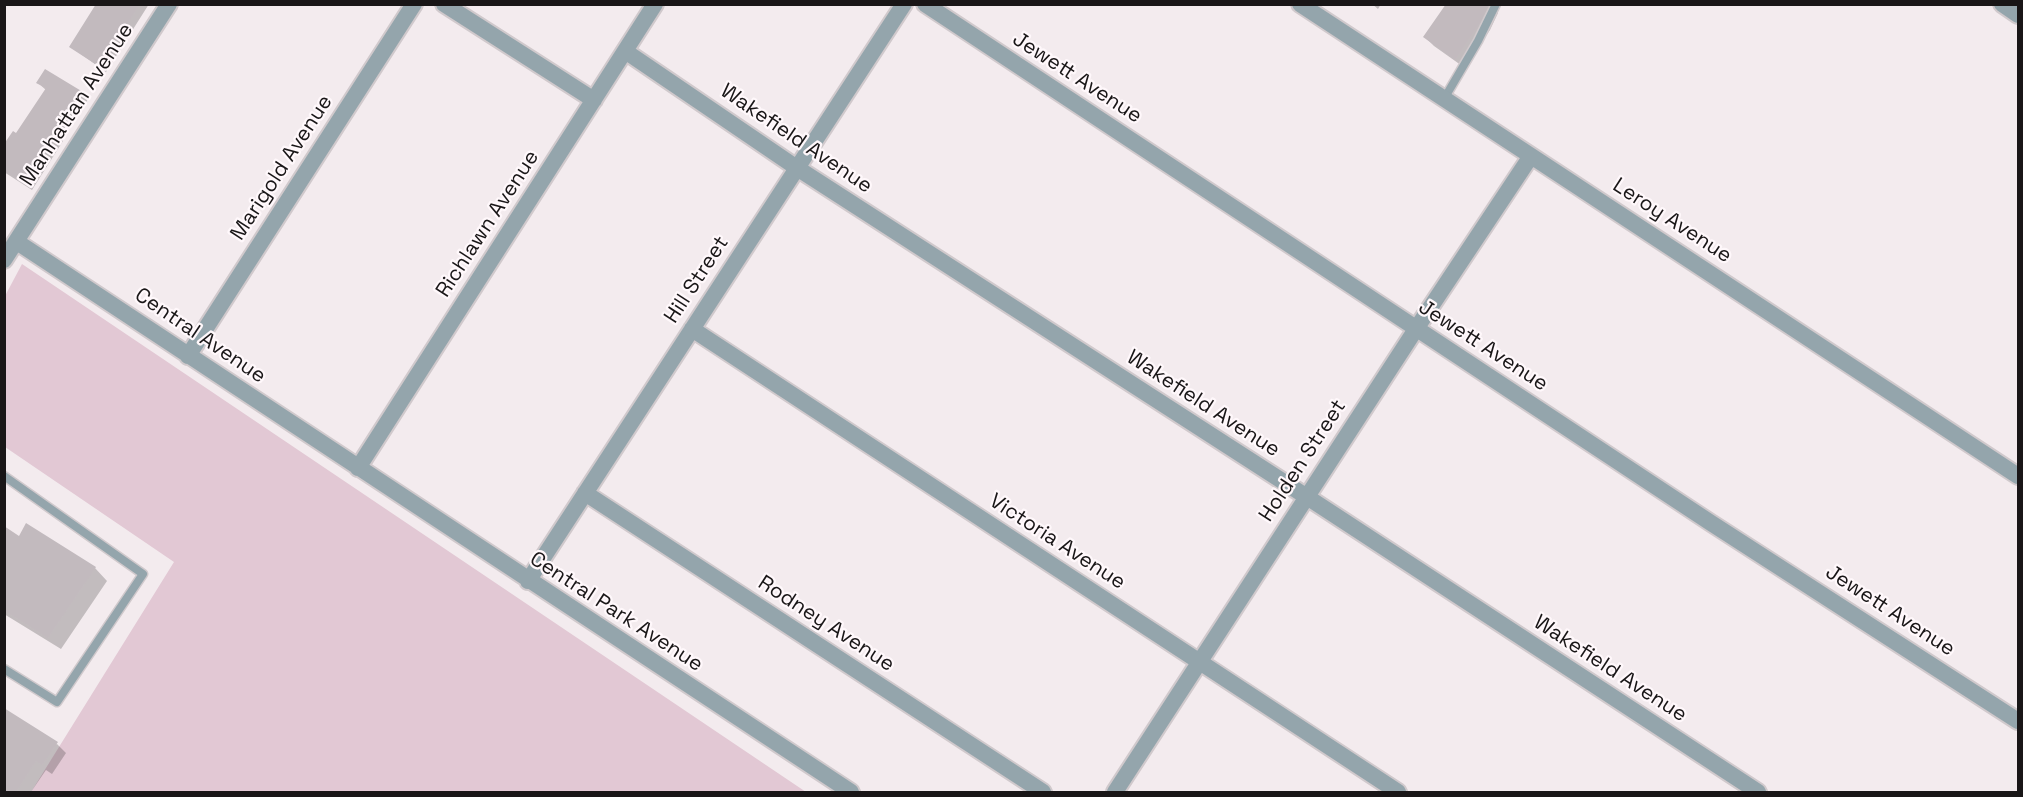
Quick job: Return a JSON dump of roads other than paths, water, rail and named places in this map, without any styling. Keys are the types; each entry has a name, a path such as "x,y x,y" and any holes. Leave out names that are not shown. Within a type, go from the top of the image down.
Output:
{"street":[{"name":"Manhattan Avenue","path":"4,260 169,4"},
{"name":"Marigold Avenue","path":"188,356 414,4"},
{"path":"444,4 594,100"},
{"name":"Richlawn Avenue","path":"358,468 655,4"},
{"name":"Hill Street","path":"528,581 904,4"},
{"name":"Jewett Avenue","path":"925,4 1711,523 2019,721"},
{"name":"Leroy Avenue","path":"1300,4 2019,476"},
{"path":"2002,4 2019,15"},
{"name":"Wakefield Avenue","path":"625,51 797,168 1307,497 1758,792"},
{"name":"Holden Street","path":"1115,792 1531,156"},
{"name":"Central Avenue","path":"17,242 358,468"},
{"name":"Victoria Avenue","path":"692,329 1398,792"},
{"name":"Central Park Avenue","path":"358,468 851,792"},
{"name":"Rodney Avenue","path":"585,493 1043,792"}],"lane":[{"path":"1444,99 1478,41 1496,4"},
{"path":"4,476 39,498 143,573 57,702 4,669"}]}
